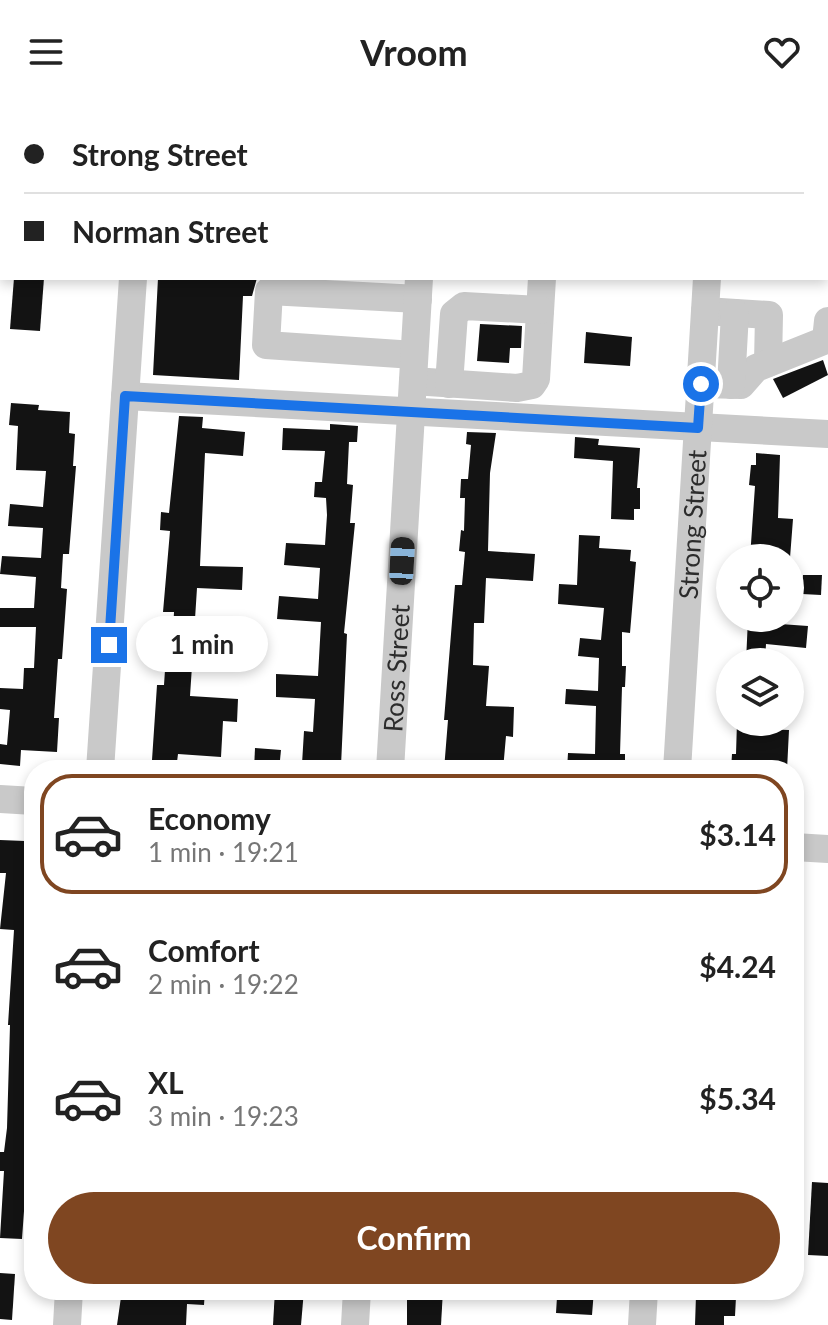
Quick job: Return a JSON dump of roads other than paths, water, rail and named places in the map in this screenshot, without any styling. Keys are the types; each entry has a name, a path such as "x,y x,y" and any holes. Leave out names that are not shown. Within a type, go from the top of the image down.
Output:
{"street":[{"path":"101,760 133,280"},
{"path":"418,289 269,291 266,345 414,368 449,384 517,388 532,385 536,379 542,280"},
{"name":"Strong Street","path":"678,760 707,280"},
{"name":"Ross Street","path":"391,760 418,289"},
{"path":"449,384 454,314 458,308 540,310"},
{"path":"705,311 769,315 768,363"},
{"path":"731,385 735,313"},
{"path":"701,384 741,385 756,368 826,340 828,321"},
{"path":"125,396 828,434"},
{"path":"0,799 24,800"},
{"path":"804,848 828,849"},
{"path":"67,1325 68,1300"},
{"path":"355,1325 356,1300"},
{"path":"642,1325 643,1300"}]}
